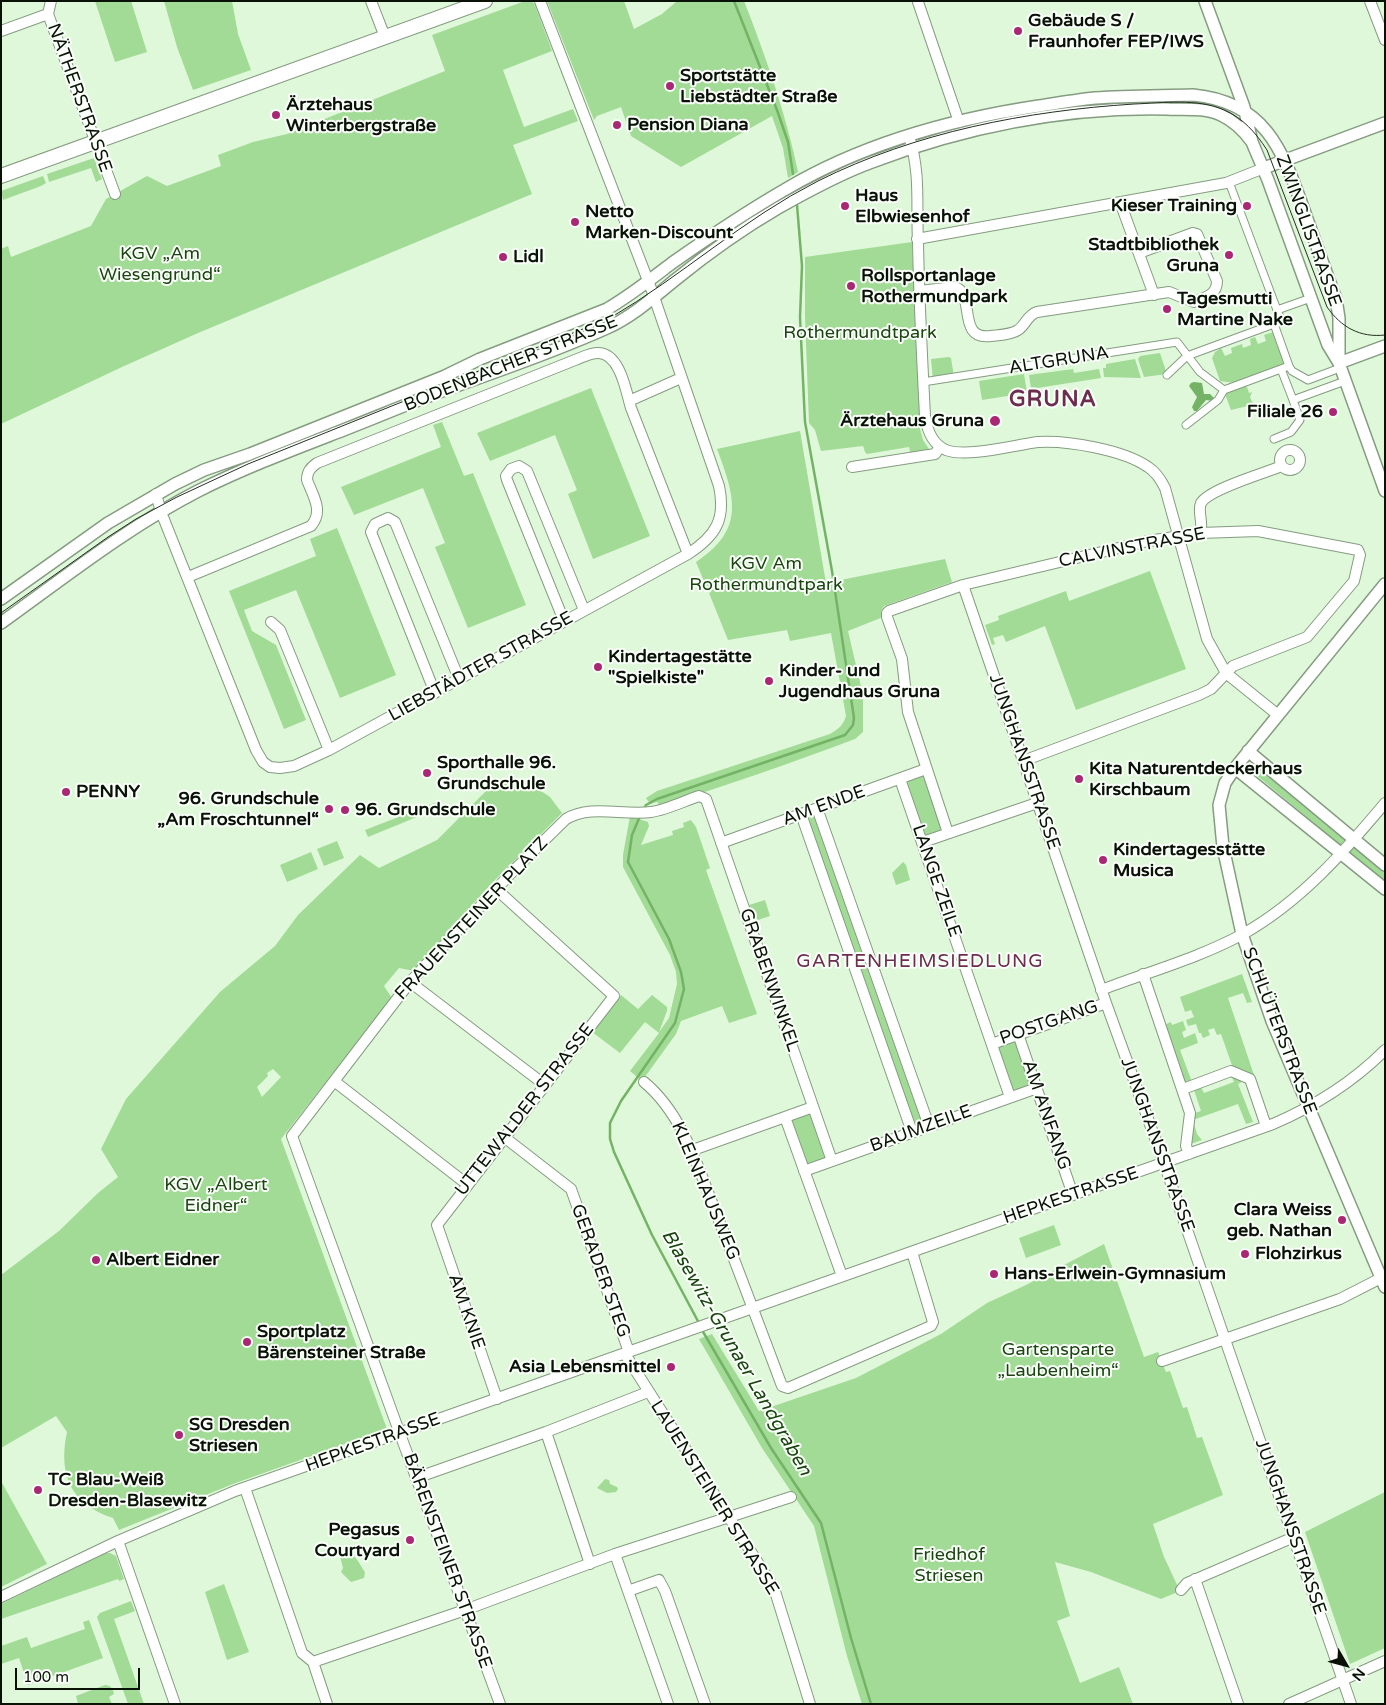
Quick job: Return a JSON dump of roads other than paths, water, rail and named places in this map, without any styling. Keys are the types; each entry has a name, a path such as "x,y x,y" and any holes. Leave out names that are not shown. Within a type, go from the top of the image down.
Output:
{"main road":[{"path":"1,176 485,1"}],"street":[{"name":"NÄTHERSTRASSE","path":"51,1 48,14 115,194"},
{"path":"371,1 385,37"},
{"name":"LIEBSTÄDTER STRASSE","path":"156,494 161,512 256,750 263,762 270,767 280,768 294,766 329,750 688,554 707,540 717,527 720,518 722,498 719,486 654,298 540,1"},
{"name":"ZWINGLISTRASSE","path":"1205,1 1245,112 1252,142 1264,168 1328,345 1340,366 1385,491"},
{"path":"1370,1 1385,40"},
{"path":"916,2 959,122"},
{"path":"1,31 48,14"},
{"name":"BODENBACHER STRASSE","path":"1,599 108,523 156,494 204,470 250,454 607,309 731,222 822,169 867,150 959,122 1078,100 1208,96 1227,102 1245,112"},
{"name":"BODENBACHER STRASSE","path":"1,623 117,540 161,512 200,491 247,469 438,392 497,372 599,332 637,311 676,279 776,209 825,182 869,163 962,134 1030,120 1075,113 1138,108 1190,109 1216,113 1232,122 1252,142"},
{"name":"ZWINGLISTRASSE","path":"1245,112 1265,129 1284,159 1336,299 1340,366"},
{"path":"917,239 1230,182 1284,159 1385,123"},
{"path":"909,136 913,148 918,180 917,239 923,382 926,426 931,438 940,447 947,450 969,452 1038,442 1083,445 1132,458 1149,468 1161,481 1168,496 1207,639 1226,673 1278,715"},
{"path":"1167,375 1187,356 1282,322 1230,182"},
{"path":"1120,202 1154,295"},
{"path":"919,291 959,288 964,294 970,327 976,334 987,337 1017,331 1031,314 1037,312 1169,292 1194,302 1212,295 1217,287 1197,234 1193,233 1139,253"},
{"path":"1278,310 1311,298"},
{"path":"1274,324 1292,371 1308,380 1318,390"},
{"name":"ALTGRUNA","path":"923,382 1177,342 1200,372 1224,390"},
{"path":"1308,380 1385,346"},
{"path":"188,577 311,526 318,515 318,508 307,475 310,468 317,464 575,360 597,353 611,357 614,361 688,554"},
{"path":"1186,426 1218,400 1224,390 1289,366"},
{"path":"1274,439 1291,432 1300,420 1281,369"},
{"path":"629,401 681,378"},
{"path":"1293,400 1345,381"},
{"path":"852,467 935,454 940,447"},
{"path":"564,622 507,480 506,476 511,469 519,466 528,471 584,610"},
{"path":"1200,533 1203,527 1200,508 1211,493 1282,466"},
{"path":"435,693 371,532 375,524 388,518 395,522 459,679"},
{"name":"CALVINSTRASSE","path":"926,769 908,712 903,665 887,613 963,585 1148,541 1200,533 1258,531 1354,548 1359,552 1354,581 1307,637 1238,664 1226,673"},
{"name":"SCHLÜTERSTRASSE","path":"1384,1280 1267,1010 1242,934 1223,847 1219,805 1225,783 1235,768 1385,584"},
{"name":"JUNGHANSSTRASSE","path":"963,585 1101,990 1164,1163 1351,1704"},
{"path":"271,622 280,630 329,750"},
{"path":"1023,760 1199,695 1211,688 1226,673"},
{"path":"1248,751 1385,865"},
{"path":"1235,768 1385,889"},
{"path":"926,769 948,834"},
{"name":"AM ENDE","path":"721,842 926,769"},
{"name":"LANGE ZEILE","path":"900,779 1010,1097"},
{"name":"FRAUENSTEINER PLATZ","path":"292,1136 410,982 496,889 558,826 573,815 610,811 651,812 699,796 706,799"},
{"name":"GRABENWINKEL","path":"706,799 832,1161"},
{"path":"923,842 1037,803"},
{"path":"1101,990 1199,954 1242,934 1277,912 1312,882 1354,840 1385,803"},
{"path":"817,808 929,1126"},
{"path":"800,814 912,1132"},
{"name":"UTTEWALDER STRASSE","path":"436,1225 614,996 496,889"},
{"name":"JUNGHANSSTRASSE","path":"1143,974 1190,1113 1186,1146 1189,1154"},
{"path":"410,982 544,1085"},
{"name":"POSTGANG","path":"992,1044 1106,1003"},
{"name":"AM ANFANG","path":"1018,1034 1073,1195"},
{"name":"HEPKESTRASSE","path":"1,1597 118,1541 245,1488 1266,1126 1308,1107 1347,1082 1385,1050"},
{"path":"1183,1089 1231,1071 1250,1079 1266,1126"},
{"path":"334,1081 468,1185"},
{"name":"KLEINHAUSWEG","path":"644,1082 655,1091 672,1111 753,1308"},
{"name":"BAUMZEILE","path":"804,1171 1037,1088"},
{"path":"690,1151 813,1107"},
{"path":"785,1117 842,1276"},
{"name":"BÄRENSTEINER STRASSE","path":"292,1136 500,1704"},
{"name":"GERADER STEG","path":"504,1137 571,1189 627,1353"},
{"name":"AM KNIE","path":"436,1225 496,1399"},
{"path":"753,1308 782,1386 788,1388 931,1326 933,1322 912,1252"},
{"path":"1162,1361 1340,1299 1384,1280"},
{"name":"LAUENSTEINER STRASSE","path":"627,1353 648,1392 774,1588 810,1704"},
{"path":"416,1478 546,1432 648,1392"},
{"path":"546,1432 590,1564"},
{"path":"245,1488 302,1653 313,1662 327,1704"},
{"path":"313,1662 465,1610 615,1554 790,1497"},
{"path":"1181,1590 1186,1583 1294,1537"},
{"path":"118,1541 175,1704"},
{"path":"615,1554 668,1704"},
{"path":"1195,1579 1238,1704"},
{"path":"628,1591 659,1580 665,1591 704,1704"},
{"path":"1289,1704 1385,1661"}],"waterway":[{"name":"Blasewitz‐Grunaer Landgraben","path":"734,1 788,142 793,174"},
{"name":"Blasewitz‐Grunaer Landgraben","path":"644,809 646,805 657,799 845,735 853,725 854,718 832,571 805,422 800,317 802,266 797,205"},
{"name":"Blasewitz‐Grunaer Landgraben","path":"640,816 632,835 628,862 669,939 681,972 684,989 675,1023 621,1101 610,1123 610,1139 614,1152 652,1235 700,1325"},
{"name":"Blasewitz‐Grunaer Landgraben","path":"702,1330 771,1448 821,1523 851,1638 871,1704"}],"tram line":[{"path":"1,613 108,537 136,519 177,497 248,464 610,318 637,302 738,230 790,196 818,181 894,149 972,127 1053,112 1093,107 1168,102 1203,104 1231,113 1248,127 1267,150 1327,307 1338,320 1352,330 1367,335 1385,335"}],"place":[{"name":"Gebäude S / Fraunhofer FEP/IWS","path":"1018,31"},
{"name":"Sportstätte Liebstädter Straße","path":"670,86"},
{"name":"Ärztehaus Winterbergstraße","path":"276,115"},
{"name":"Pension Diana","path":"617,125"},
{"name":"Haus Elbwiesenhof","path":"845,206"},
{"name":"Kieser Training","path":"1247,206"},
{"name":"Netto Marken-Discount","path":"575,222"},
{"name":"Stadtbibliothek Gruna","path":"1229,255"},
{"name":"Lidl","path":"503,257"},
{"name":"Rollsportanlage Rothermundpark","path":"851,286"},
{"name":"Tagesmutti Martine Nake","path":"1167,309"},
{"name":"Filiale 26","path":"1333,412"},
{"name":"Ärztehaus Gruna","path":"995,421"},
{"name":"Kindertagestätte \"Spielkiste\"","path":"598,667"},
{"name":"Kinder- und Jugendhaus Gruna","path":"769,681"},
{"name":"Sporthalle 96. Grundschule","path":"427,773"},
{"name":"Kita Naturentdeckerhaus Kirschbaum","path":"1079,779"},
{"name":"PENNY","path":"66,792"},
{"name":"96. Grundschule „Am Froschtunnel“","path":"329,809"},
{"name":"96. Grundschule","path":"345,810"},
{"name":"Kindertagesstätte Musica","path":"1103,860"},
{"name":"Clara Weiss geb. Nathan","path":"1342,1220"},
{"name":"Flohzirkus","path":"1245,1254"},
{"name":"Albert Eidner","path":"96,1260"},
{"name":"Hans-Erlwein-Gymnasium","path":"994,1274"},
{"name":"Sportplatz Bärensteiner Straße","path":"247,1342"},
{"name":"Asia Lebensmittel","path":"671,1367"},
{"name":"SG Dresden Striesen","path":"179,1435"},
{"name":"TC Blau-Weiß Dresden-Blasewitz","path":"38,1490"},
{"name":"Pegasus Courtyard","path":"410,1540"}],"district":[{"name":"GRUNA","path":"1053,400"},
{"name":"GARTENHEIMSIEDLUNG","path":"920,962"}],"park label":[{"name":"KGV „Am Wiesengrund“","path":"160,264"},
{"name":"Rothermundtpark","path":"860,333"},
{"name":"KGV Am Rothermundtpark","path":"766,574"},
{"name":"KGV „Albert Eidner“","path":"216,1195"},
{"name":"Gartensparte „Laubenheim“","path":"1058,1360"},
{"name":"Friedhof Striesen","path":"949,1565"}]}
